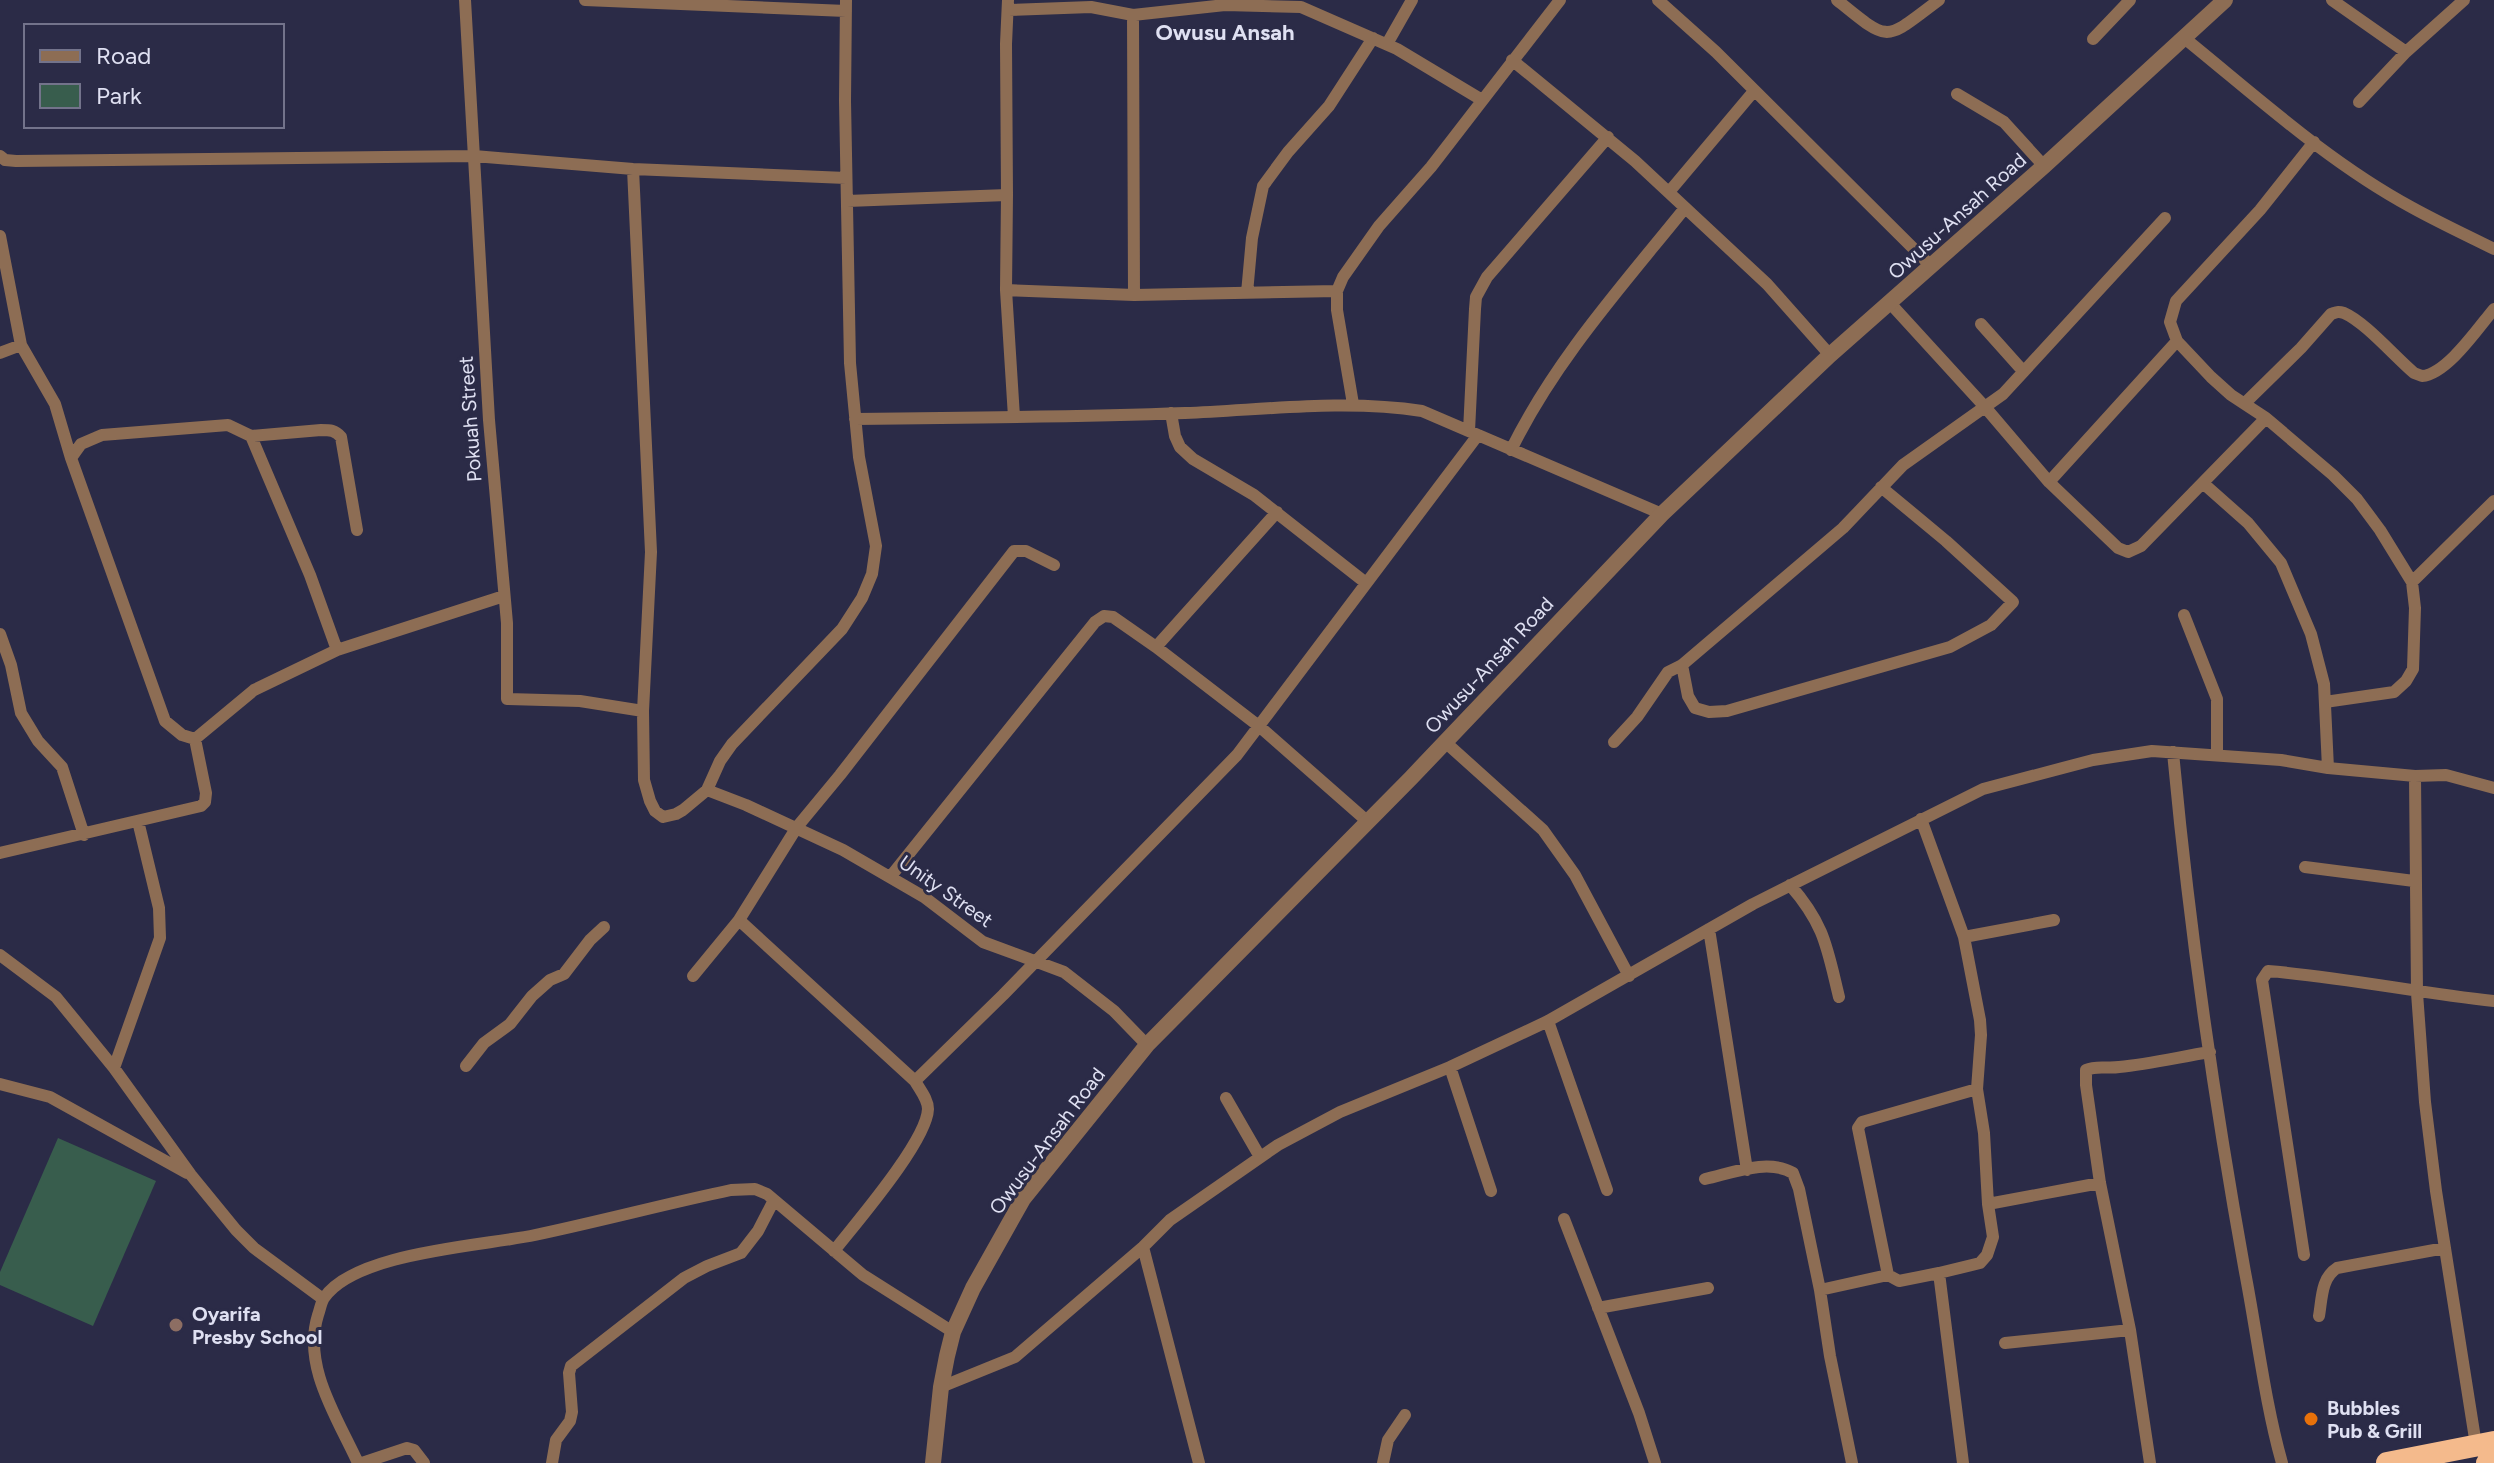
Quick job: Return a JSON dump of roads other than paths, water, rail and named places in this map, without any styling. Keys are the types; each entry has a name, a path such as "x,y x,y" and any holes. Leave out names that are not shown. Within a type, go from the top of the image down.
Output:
{"highway":[{"path":"2387,1463 2486,1450 2494,1462"}],"street":[{"name":"Pokuah Street","path":"465,0 489,420 504,596 507,699 580,701 643,711"},
{"path":"585,0 846,5 850,363 859,457 876,546 872,574 862,598 842,629 732,744 720,761 707,790 676,814 663,817 655,811 644,780 643,711 651,552 633,169"},
{"path":"1387,44 1412,0"},
{"path":"1353,404 1337,310 1337,291 1343,277 1379,226 1431,167 1560,0"},
{"path":"1658,0 1931,266"},
{"path":"1837,0 1875,31 1885,33 1901,29 1939,0"},
{"path":"2093,39 2130,0"},
{"name":"Owusu-Ansah Road","path":"933,1463 941,1387 953,1332 996,1244 1023,1199 1147,1045 1662,514 1830,355 2044,166 2225,0"},
{"path":"2332,0 2406,52"},
{"path":"2359,102 2406,52 2464,0"},
{"path":"1014,417 1006,290 1008,5 1118,7 1133,15 1225,5 1301,7 1387,44 1482,100"},
{"path":"1133,15 1134,295"},
{"path":"2183,37 2314,142 2409,206 2494,249"},
{"path":"1247,293 1252,238 1263,186 1329,106 1373,38"},
{"path":"1512,60 1608,137 1669,192 1767,284 1830,355"},
{"path":"1669,192 1754,91"},
{"path":"1957,94 2004,122 2044,166"},
{"path":"915,1081 1237,755 1384,562 1474,433 1475,309 1481,288 1496,265 1608,137"},
{"path":"2314,142 2260,210 2176,301 2170,322 2177,341 2211,377 2231,395 2266,418 2357,499 2412,582 2415,608 2413,669 2406,681 2394,692 2325,702"},
{"path":"0,156 16,161 474,156 633,169 846,178"},
{"path":"847,201 1007,195"},
{"path":"1511,450 1532,408 1597,316 1685,208"},
{"path":"1614,742 1637,717 1668,672 1682,665 1843,528 1903,465 2003,394 2165,218"},
{"path":"0,236 21,345 55,404 71,458 165,721 182,735 195,739"},
{"path":"1006,290 1134,295 1337,291"},
{"path":"1889,302 2049,482 2118,548 2128,552 2141,546 2266,418"},
{"path":"2245,403 2331,314 2343,312 2414,373 2422,376 2437,372 2494,309"},
{"path":"1981,324 2023,371"},
{"path":"2049,482 2177,341"},
{"path":"0,353 21,345"},
{"path":"855,419 1171,413 1353,404 1422,411 1662,514"},
{"path":"1171,413 1180,447 1193,459 1231,479 1366,583"},
{"path":"71,458 81,444 102,435 228,425 251,436 331,430 341,437 357,530"},
{"path":"251,436 310,575 337,650"},
{"path":"2204,484 2248,523 2281,563 2311,634 2324,684 2328,768"},
{"path":"1682,665 1688,696 1695,708 1709,712 1727,711 1950,647 1991,625 2013,602 1881,487"},
{"path":"2412,582 2494,501"},
{"path":"1156,647 1277,512"},
{"path":"693,976 739,920 797,827 1014,551 1026,551 1054,565"},
{"path":"195,739 254,690 337,650 504,596"},
{"path":"2184,615 2217,699 2217,755"},
{"path":"891,876 1099,618 1113,617 1156,647 1260,727 1367,821"},
{"path":"0,634 11,665 21,713 38,741 62,767 84,835"},
{"path":"2,847 84,835 201,806 206,793 195,739"},
{"path":"1444,741 1543,830 1575,875 1629,976"},
{"path":"941,1387 1015,1357 1170,1220 1278,1145 1340,1112 1450,1067 1548,1021 1790,885 1983,789 2057,768 2152,751 2281,760 2415,776 2446,775 2494,788"},
{"path":"2173,752 2183,854 2210,1052 2240,1241 2282,1463"},
{"path":"2415,776 2417,993 2425,1102 2445,1248 2486,1450"},
{"name":"Unity Street","path":"707,790 797,827 891,876 983,942 1064,972 1114,1011 1147,1045"},
{"path":"1820,1290 1888,1275 1899,1281 1980,1263 1987,1255 1993,1237 1977,1089 1980,1020 1964,937 1921,819"},
{"path":"114,1068 160,938 159,908 138,821"},
{"path":"2305,867 2414,881"},
{"path":"1790,885 1804,901 1823,933 1839,997"},
{"path":"739,920 915,1081 927,1101 926,1121 909,1154 834,1251"},
{"path":"1964,937 2054,920"},
{"path":"466,1066 484,1043 510,1024 532,996 550,980 564,974 604,927"},
{"path":"1709,929 1747,1170"},
{"path":"0,955 56,997 114,1068 191,1175 236,1230 254,1248 323,1299"},
{"path":"2304,1255 2262,980 2268,971 2494,1001"},
{"path":"1548,1021 1607,1190"},
{"path":"2150,1463 2130,1330 2100,1183 2086,1070 2152,1063 2210,1052"},
{"path":"1450,1067 1491,1191"},
{"path":"0,1084 50,1097 191,1175"},
{"path":"1888,1275 1858,1128 1862,1122 1977,1089"},
{"path":"1226,1098 1260,1157"},
{"path":"1705,1179 1776,1166 1793,1173 1820,1290 1852,1463"},
{"path":"1988,1204 2100,1183"},
{"path":"424,1463 414,1450 407,1448 360,1463 317,1372 313,1330 323,1299 340,1282 369,1268 421,1253 528,1236 744,1188 755,1189 774,1200 863,1275 953,1332"},
{"path":"552,1463 556,1440 570,1421 572,1412 571,1366 684,1278 741,1253 758,1231 774,1200"},
{"path":"1564,1219 1639,1413 1655,1463"},
{"path":"1143,1247 1199,1463"},
{"path":"2319,1316 2325,1281 2329,1273 2337,1268 2445,1248"},
{"path":"1939,1273 1963,1463"},
{"path":"1598,1308 1708,1288"},
{"path":"2005,1343 2130,1330"},
{"path":"1383,1463 1388,1440 1405,1415"}],"place":[{"name":"Oyarifa Presby School","path":"176,1325"},
{"name":"Bubbles Pub & Grill","path":"2311,1419"}],"district":[{"name":"Owusu Ansah","path":"1225,32"}]}
